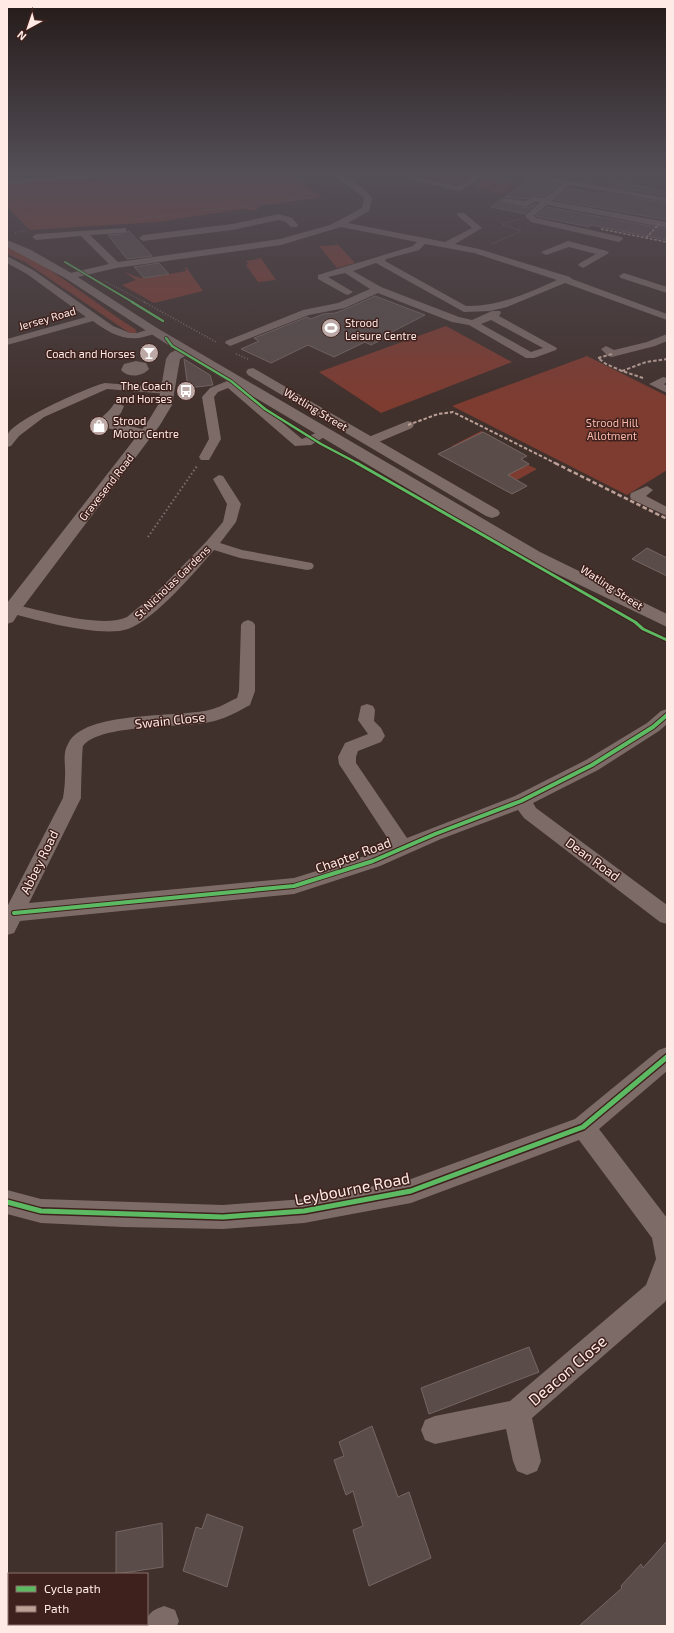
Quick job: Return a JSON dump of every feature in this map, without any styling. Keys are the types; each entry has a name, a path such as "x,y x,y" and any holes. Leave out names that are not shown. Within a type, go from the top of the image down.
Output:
{"main road":[{"path":"26,251 69,276 112,305 166,328"},
{"path":"44,251 82,272 113,292 131,310 166,328 188,344 186,350"},
{"path":"82,272 82,278 96,288 112,305"},
{"path":"201,342 227,349"},
{"name":"Watling Street","path":"186,350 237,377 325,433 536,557 660,617"},
{"name":"Gravesend Road","path":"9,614 147,434 165,405 173,358 186,350"},
{"name":"Watling Street","path":"237,377 261,377 503,520"},
{"name":"Watling Street","path":"261,377 271,390 335,428 325,433"},
{"name":"Watling Street","path":"370,441 365,444 367,448 410,474 425,491"},
{"name":"Watling Street","path":"543,544 660,617"}],"street":[{"path":"102,251 116,265"},
{"path":"69,276 116,265 216,251"},
{"path":"348,292 321,277 330,273 348,270 404,251"},
{"path":"477,251 524,265 667,317"},
{"path":"583,265 604,253 597,251"},
{"path":"381,258 380,262 382,264 464,309 472,310 509,302 567,280"},
{"path":"7,259 36,277 106,326 127,336 138,336 166,328"},
{"path":"348,270 350,274 378,289 456,320 472,323 530,356 552,348 492,316"},
{"path":"624,276 667,290"},
{"path":"227,349 307,312 341,306 378,289"},
{"path":"472,323 492,316 509,302"},
{"name":"Jersey Road","path":"7,342 94,318"},
{"path":"606,349 612,354 651,344 667,337"},
{"path":"134,389 141,378 138,372"},
{"path":"205,457 215,439 208,397 212,391 237,377"},
{"name":"Watling Street","path":"237,377 233,387 299,442 306,442 325,433"},
{"path":"643,378 662,385"},
{"path":"7,443 11,432 40,415 106,386 122,386 134,389 168,391"},
{"path":"118,406 117,411 103,423 147,434"},
{"path":"99,435 110,425"},
{"path":"370,441 408,425"},
{"name":"St Nicholas Gardens","path":"9,614 96,625 123,625 135,620 145,612 210,546 230,521 234,504 219,479"},
{"path":"647,490 636,496 667,512"},
{"path":"210,546 240,554 307,566"},
{"name":"Swain Close","path":"72,798 74,779 73,753 77,741 90,732 107,727 210,716 227,711 244,701 247,691 248,625"},
{"path":"367,710 365,717 366,723 376,732 377,736 351,747 347,757 348,764 404,847"},
{"name":"Chapter Road","path":"10,920 294,886 373,861 404,847 521,801 592,765 653,727 667,715"},
{"name":"Abbey Road","path":"10,920 72,798"},
{"name":"Dean Road","path":"521,801 530,813 667,916"},
{"name":"Leybourne Road","path":"7,1202 41,1211 123,1215 222,1217 304,1211 411,1191 471,1170 583,1127 667,1057"},
{"path":"583,1127 663,1233 667,1256"},
{"name":"Deacon Close","path":"435,1430 517,1413 656,1293 667,1262"},
{"path":"517,1413 527,1461"}],"path":[{"path":"101,278 217,342"},
{"path":"148,537 205,457"}],"green space":[{"path":"7,251 16,251 41,264 135,329 137,332 131,334 25,262 7,254"},
{"path":"323,251 344,251 355,263 337,268"},
{"path":"260,257 276,280 258,282 246,265 249,264 246,261 259,259"},
{"path":"185,267 203,291 154,303 122,285 136,280 123,271 138,277 149,278 145,270 154,277 186,271"},
{"path":"446,326 512,362 381,413 319,372"},
{"name":"Strood Hill Allotment","path":"587,356 667,396 667,470 627,495 452,406"},
{"path":"481,431 490,435 480,441 524,467 528,465 537,469 517,480 452,446"}],"building":[{"path":"121,251 148,251 152,256 127,259"},
{"path":"159,263 169,274 144,278 134,267"},
{"name":"Strood Leisure Centre","path":"375,296 425,315 388,334 391,335 371,345 365,342 334,357 308,345 271,363 241,349 259,341 254,338 307,317 311,319 323,314 335,313"},
{"path":"184,359 210,375 213,385 188,388"},
{"path":"483,432 527,456 521,459 529,464 508,475 527,486 512,494 438,454"},
{"path":"647,548 667,558 667,576 632,559"},
{"path":"529,1347 539,1372 429,1414 421,1388"},
{"path":"372,1426 398,1497 409,1492 431,1558 369,1586 353,1530 363,1526 353,1491 346,1495 334,1460 344,1456 339,1442"},
{"path":"207,1514 243,1527 227,1587 183,1571 196,1527 202,1529"},
{"path":"162,1523 163,1567 116,1573 116,1532"},
{"path":"667,1541 667,1626 579,1626 622,1588 621,1586 641,1564 643,1568"}],"marked path":[{"path":"612,354 598,358 606,364 622,371"},
{"path":"643,378 622,371 646,362 667,359"},
{"path":"408,425 438,414 453,412 667,519"}],"cycle path":[{"path":"65,262 163,321"},
{"path":"166,338 172,346 231,381 265,409 321,444 370,470 635,622 643,629 667,640"},
{"path":"14,913 294,886 373,861 435,834 521,801 592,765 653,727 667,715"},
{"path":"7,1202 41,1211 123,1215 223,1217 304,1211 411,1191 471,1170 583,1127 667,1057"}],"place":[{"name":"Strood Leisure Centre","path":"331,328"},
{"name":"Coach and Horses","path":"149,353"},
{"name":"The Coach and Horses","path":"186,391"},
{"name":"Strood Motor Centre","path":"99,426"}]}
